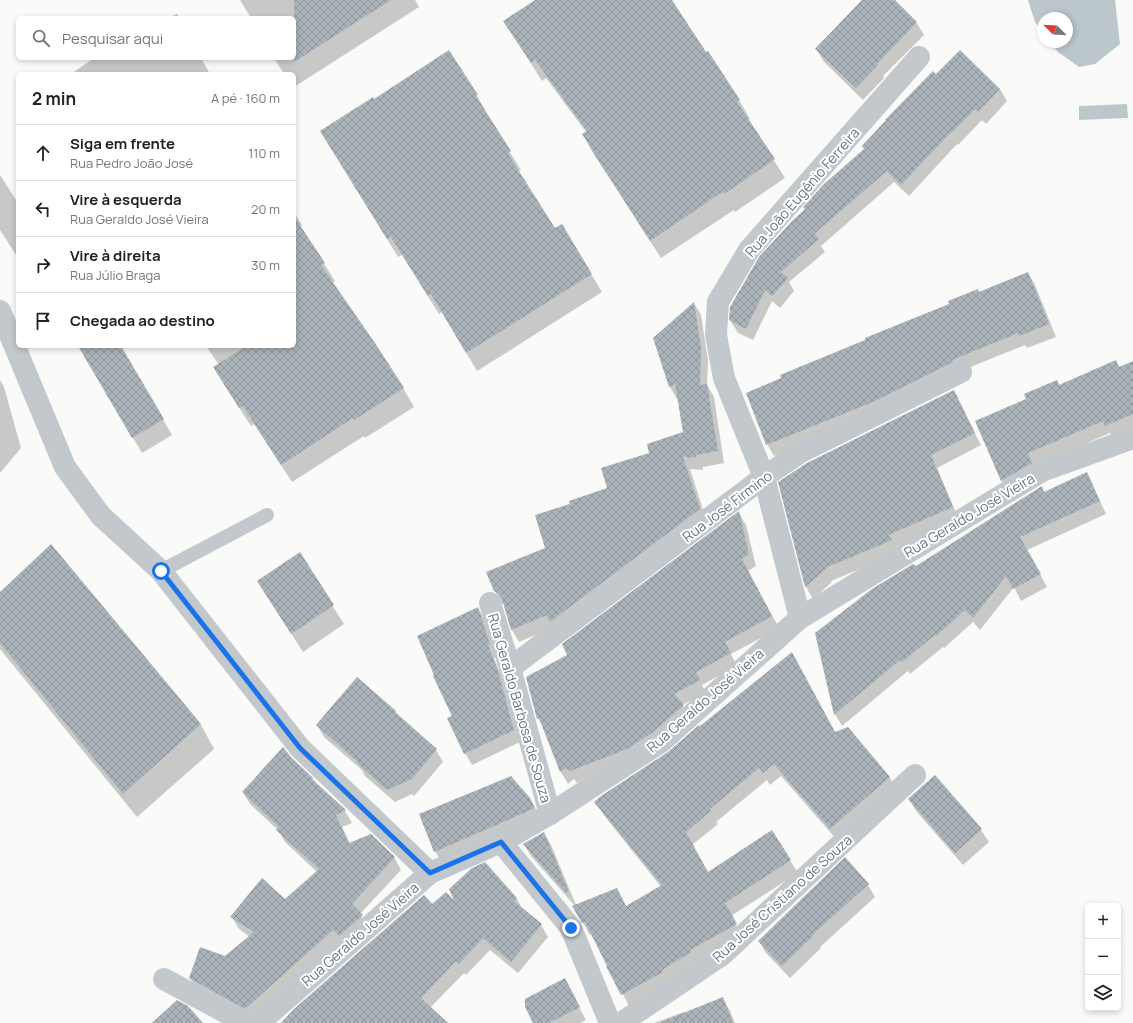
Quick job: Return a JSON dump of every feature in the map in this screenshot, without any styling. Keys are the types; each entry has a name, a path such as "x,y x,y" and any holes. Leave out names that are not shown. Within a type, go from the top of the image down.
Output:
{"street":[{"name":"Rua João Eugênio Ferreira","path":"800,618 764,477 724,378 716,335 718,302 749,250 919,57"},
{"path":"0,312 64,467 101,516 161,571 300,748 430,873"},
{"name":"Rua José Firmino","path":"510,668 764,477 800,452 961,372"},
{"name":"Rua Geraldo José Vieira","path":"260,1023 430,873 501,842 550,814 661,742 800,618 1042,471 1133,438"},
{"name":"Rua Geraldo Barbosa de Souza","path":"490,603 510,668 550,814"},
{"name":"Rua José Cristiano de Souza","path":"621,1023 722,955 915,775"},
{"path":"501,842 571,928 610,1023"},
{"path":"164,979 245,1023"}],"lane":[{"path":"161,571 267,515"}],"shaded area":[{"path":"1028,0 1115,0 1120,44 1095,64 1079,67 1055,48 1073,48 1073,12 1037,12 1037,25"},
{"path":"1127,104 1128,118 1079,120 1079,106"}],"building":[{"path":"294,0 391,0 294,62 294,60 296,60 296,16 294,16"},
{"path":"535,0 672,0 740,100 737,102 775,159 724,194 722,192 650,241 582,134 587,131 535,60 531,63 503,21"},
{"path":"862,0 895,0 917,22 856,88 815,49"},
{"path":"449,50 511,151 508,154 555,228 562,224 592,274 466,353 431,294 428,296 391,237 387,239 320,131 373,97 374,99"},
{"path":"960,50 1000,89 978,112 975,109 950,133 901,185 887,171 814,234 819,239 781,272 788,278 772,296 765,290 746,329 729,320 730,307 759,257 805,209 803,207 824,184 864,149 862,146 885,120 933,71 936,74"},
{"path":"296,219 325,263 321,265 404,388 354,420 353,418 281,465 243,406 239,408 213,367 244,348 296,348"},
{"path":"1028,272 1049,324 1019,336 1018,333 952,360 953,362 873,402 766,445 746,393 781,378 780,375 949,304 948,301 978,289 979,292"},
{"path":"694,302 701,348 700,385 707,384 718,451 696,455 696,457 683,457 700,509 550,622 547,615 511,630 502,599 499,594 494,591 486,572 545,548 535,515 570,504 569,501 607,488 601,468 649,453 647,444 683,432 675,384 669,387 653,338"},
{"path":"79,348 122,348 164,419 132,438"},
{"path":"1116,360 1119,367 1133,361 1133,414 1105,426 1103,421 1028,453 1032,463 1001,481 975,421 1026,399 1024,394 1057,380 1059,385"},
{"path":"954,390 975,433 931,455 953,507 888,535 892,540 825,568 826,569 805,587 778,482 807,463"},
{"path":"1087,472 1100,501 1020,537 1041,574 1013,589 1006,576 973,618 965,610 936,636 935,635 902,662 900,660 834,715 815,633 872,589 913,564 916,566 1042,486 1044,492"},
{"path":"739,511 749,554 742,559 772,616 725,642 731,653 696,672 700,680 674,694 684,705 653,732 627,749 570,771 566,768 560,772 539,718 537,719 526,677 567,655 562,644"},
{"path":"51,544 201,724 123,794 0,643 0,592"},
{"path":"300,552 334,605 291,634 257,581"},
{"path":"478,607 490,645 488,645 498,671 514,730 464,754 447,718 452,716 433,676 434,675 417,636"},
{"path":"792,652 835,732 848,727 890,777 830,829 774,764 763,773 759,768 710,809 711,811 686,832 708,872 772,830 791,860 725,903 737,924 690,950 691,952 662,970 663,972 621,995 585,922 582,923 572,906 617,888 626,906 662,885 594,802 668,752 699,725 700,726"},
{"path":"357,677 437,749 412,779 387,790 316,725"},
{"path":"283,747 291,757 313,778 312,779 346,810 336,815 349,843 371,834 395,857 352,904 363,915 339,936 333,930 245,1009 189,978 200,947 225,956 254,932 230,917 262,878 285,899 319,869 276,830 279,827 242,792"},
{"path":"935,775 982,829 955,853 908,799"},
{"path":"511,776 530,798 535,808 434,852 419,814"},
{"path":"544,832 569,892 566,893 523,844"},
{"path":"845,857 869,884 813,934 814,935 782,966 758,941"},
{"path":"485,862 517,898 514,901 542,924 511,962 483,938 459,964 456,961 421,998 448,1023 281,1023 294,1009 424,895 432,904 446,892 454,900 449,889 472,868"},
{"path":"565,978 580,1007 549,1023 533,1023 525,1007 525,999"},
{"path":"723,997 733,1023 661,1022"},
{"path":"177,1000 188,1006 203,1023 152,1023"}],"route":[{"path":"161,571 300,748 430,873 501,842 571,928"}]}
